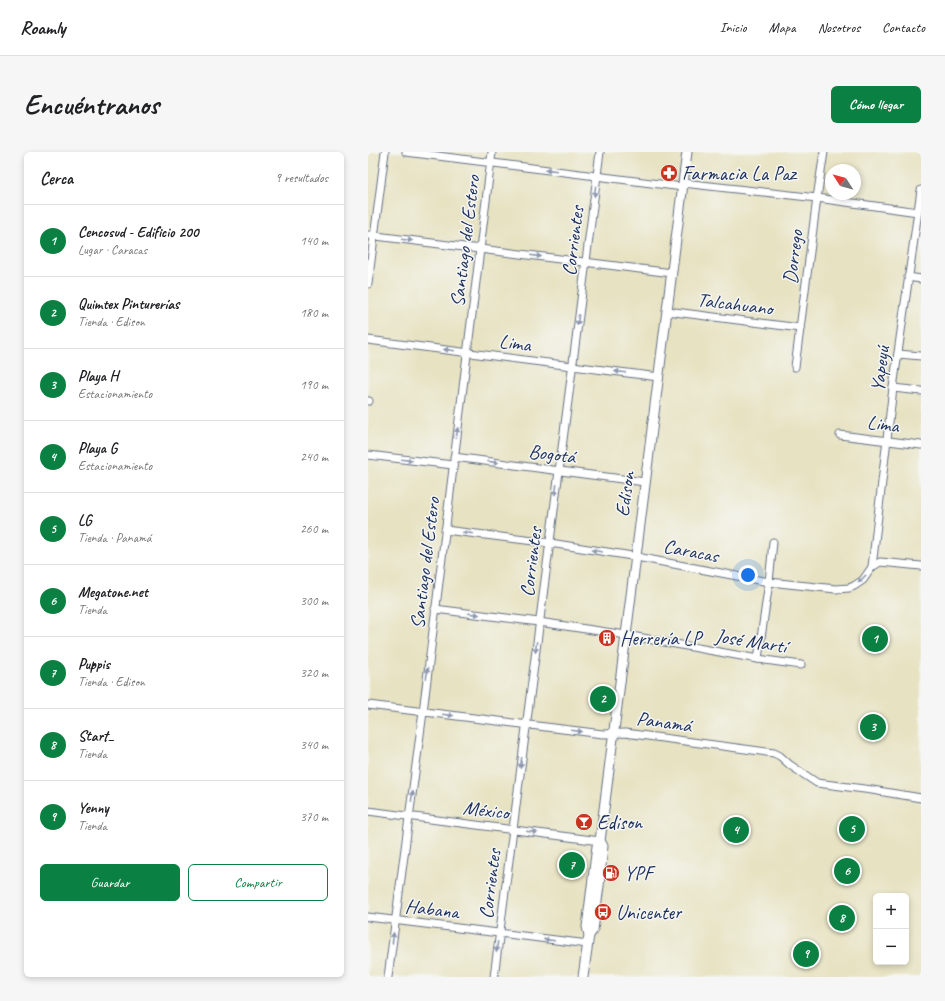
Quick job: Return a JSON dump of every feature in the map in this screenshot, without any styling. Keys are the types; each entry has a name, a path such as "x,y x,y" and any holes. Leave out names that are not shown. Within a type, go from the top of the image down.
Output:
{"street":[{"path":"368,284 371,235 385,152"},
{"path":"406,152 597,176 817,198 918,212"},
{"name":"Santiago del Estero","path":"388,977 423,712 492,152"},
{"name":"Corrientes","path":"494,977 600,152"},
{"name":"Edison","path":"583,977 588,940 593,930 600,880 603,846 600,841 687,152"},
{"name":"Dorrego","path":"795,367 824,152"},
{"name":"Yapeyú","path":"872,567 893,388 921,190"},
{"path":"371,235 672,273"},
{"path":"908,277 921,279"},
{"name":"Talcahuano","path":"667,311 800,328"},
{"name":"Lima","path":"368,340 659,377"},
{"path":"898,354 921,356"},
{"path":"893,388 921,391"},
{"name":"Lima","path":"840,435 921,445"},
{"path":"368,455 453,466"},
{"name":"Bogotá","path":"454,458 645,482"},
{"name":"Caracas","path":"445,530 550,543 769,582 836,589 849,588 863,580 872,567"},
{"path":"758,659 773,542"},
{"path":"872,567 880,562 921,566"},
{"name":"José Martí","path":"435,610 539,622 626,635 758,659 800,665"},
{"name":"Panamá","path":"368,705 603,734 625,733 774,753 780,756 804,776 817,783 921,798"},
{"name":"México","path":"368,811 600,841"},
{"name":"Habana","path":"368,917 499,934 588,940"}],"place":[{"name":"Farmacia La Paz","path":"669,173"},
{"name":"Herrería LP","path":"607,638"},
{"name":"Cencosud - Edificio 200","path":"875,639"},
{"name":"Quimtex Pinturerías","path":"603,699"},
{"name":"Playa H","path":"873,727"},
{"name":"Edison","path":"584,822"},
{"name":"LG","path":"852,829"},
{"name":"Playa G","path":"736,830"},
{"name":"Puppis","path":"572,865"},
{"name":"Megatone.net","path":"847,871"},
{"name":"YPF","path":"611,873"},
{"name":"Unicenter","path":"603,912"},
{"name":"Start_","path":"842,918"},
{"name":"Yenny","path":"806,954"}]}
